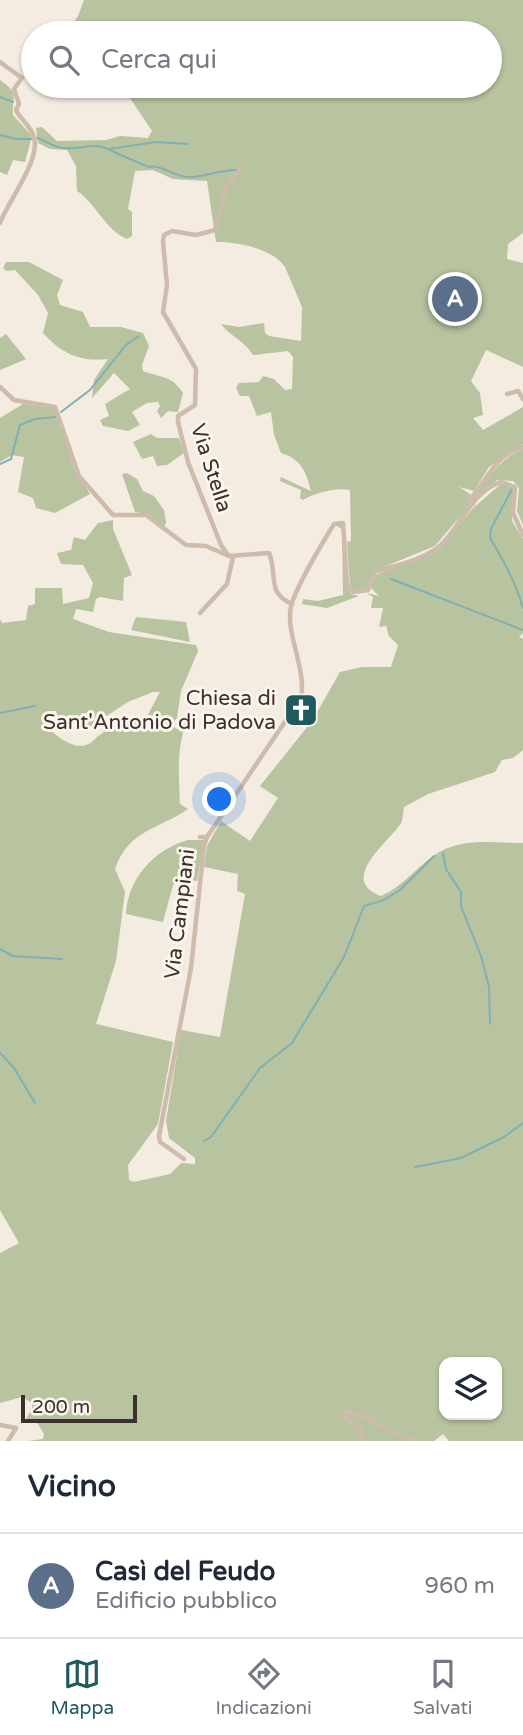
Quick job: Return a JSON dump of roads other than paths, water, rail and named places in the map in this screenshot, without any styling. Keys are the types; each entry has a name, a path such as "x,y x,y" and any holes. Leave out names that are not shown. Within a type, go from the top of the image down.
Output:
{"street":[{"path":"0,62 21,77"},
{"path":"0,223 21,185 35,143 32,132 17,113 19,104 14,89 21,79"},
{"name":"Via Stella","path":"231,556 221,545 191,469 178,422 178,416 195,405 197,380 195,369 163,312 167,285 163,242 164,235 172,231 196,235 215,230 226,188 241,168"},
{"path":"0,387 14,400 55,407 79,476 110,513 115,516 146,515 186,545 206,546 231,556 269,553 272,586 281,597 296,600 322,544 337,522 343,523 345,529 347,585 358,594 368,590 375,572 436,549 472,504 496,484 506,482 516,486 513,513 523,534"},
{"path":"507,394 518,391 523,399"},
{"path":"472,504 470,499 491,469 512,451 523,447"},
{"path":"200,613 227,584 231,556"},
{"name":"Via Campiani","path":"184,1159 160,1142 159,1136 191,968 207,837 301,698 296,600"},
{"path":"200,837 207,837"},
{"path":"363,1441 360,1427 343,1416 345,1412 361,1415 388,1432 414,1441"},
{"path":"0,1425 16,1428 8,1441"}],"waterway":[{"path":"0,97 13,102"},
{"path":"0,135 32,139"},
{"path":"37,138 60,148 103,147 149,167 186,177 236,170"},
{"path":"109,149 156,142 188,144"},
{"path":"61,412 90,390 126,345 139,336"},
{"path":"0,464 11,459 20,425 35,419 56,417"},
{"path":"512,489 491,529 490,538 509,572 523,608"},
{"path":"391,579 523,630"},
{"path":"0,713 35,706"},
{"path":"443,853 446,869 461,892 461,906 481,956 489,987 490,1024"},
{"path":"204,1141 211,1137 260,1068 292,1043 344,957 364,906 384,900 400,890 434,856"},
{"path":"0,949 13,956 62,959"},
{"path":"0,1053 14,1068 35,1103"},
{"path":"415,1167 461,1158 504,1137 523,1123"}],"place":[{"name":"Casì del Feudo","path":"455,299"},
{"name":"Chiesa di Sant'Antonio di Padova","path":"301,710"}]}
